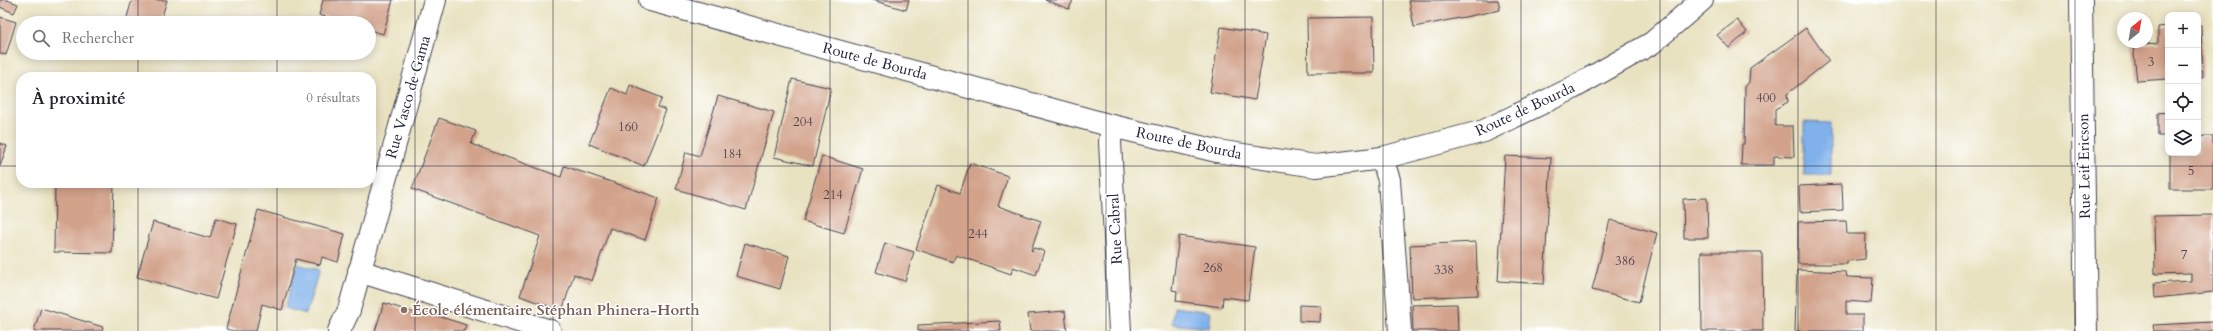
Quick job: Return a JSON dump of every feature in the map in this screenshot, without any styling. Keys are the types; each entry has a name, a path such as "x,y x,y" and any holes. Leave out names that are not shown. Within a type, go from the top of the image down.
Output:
{"street":[{"name":"Rue Vasco de Gama","path":"339,331 349,310 435,0"},
{"name":"Route de Bourda","path":"658,1 1112,126 1217,151 1316,166 1382,158 1484,131 1571,90 1652,42 1702,0"},
{"name":"Rue Leif Ericson","path":"2081,0 2086,331"},
{"name":"Rue Cabral","path":"1112,126 1110,142 1120,331"},
{"path":"1382,158 1389,180 1400,331"},
{"path":"359,272 550,331"}],"water":[{"path":"1804,122 1831,123 1831,175 1804,175"},
{"path":"298,264 319,270 306,314 285,308"},
{"path":"1174,307 1211,312 1209,328 1172,324"}],"building":[{"path":"0,0 7,0 18,4 14,13 0,7"},
{"path":"132,0 167,0 162,16 127,16"},
{"path":"323,0 393,0 383,34 376,32 376,16 319,15"},
{"path":"872,0 909,0 906,10"},
{"path":"1045,0 1073,0 1069,9"},
{"path":"1409,0 1498,0 1500,10 1414,27"},
{"path":"0,17 16,22 6,55 0,53"},
{"path":"1373,17 1374,73 1308,73 1307,18"},
{"path":"1737,20 1747,32 1729,48 1717,35"},
{"path":"2201,25 2203,77 2201,77"},
{"path":"2165,26 2165,79 2137,81 2133,48 2153,48 2153,43 2158,43 2158,27"},
{"path":"1221,27 1266,35 1255,100 1210,92"},
{"path":"1806,28 1829,61 1787,94 1788,102 1775,109 1775,126 1793,126 1794,157 1774,156 1774,165 1741,165 1742,144 1744,144 1745,87 1749,82 1750,68"},
{"path":"792,79 831,88 813,166 774,157"},
{"path":"630,85 662,98 658,107 666,110 644,166 589,144 611,88 627,95"},
{"path":"718,96 774,112 746,210 676,189 686,152 700,156"},
{"path":"2165,112 2165,136 2158,136 2158,113"},
{"path":"439,118 476,131 471,144 561,177 564,166 659,198 645,240 610,228 592,281 574,274 562,311 520,296 540,236 412,189"},
{"path":"2213,136 2213,189 2170,189 2170,156 2201,156 2201,137"},
{"path":"0,143 7,146 0,166"},
{"path":"822,156 863,169 844,233 803,221"},
{"path":"1505,156 1551,158 1544,284 1498,281"},
{"path":"970,163 1008,176 998,206 1041,221 1031,250 1032,251 1034,248 1044,251 1036,275 1013,267 1011,274 956,255 953,262 916,249 938,185 960,193"},
{"path":"1842,184 1843,210 1800,212 1799,186"},
{"path":"55,188 114,188 112,253 54,252"},
{"path":"1707,198 1708,238 1684,238 1683,199"},
{"path":"258,210 345,234 338,262 322,257 320,265 296,259 282,310 262,304 256,331 234,331 226,329"},
{"path":"2213,215 2213,292 2155,298 2154,283 2191,281 2191,273 2155,274 2154,216"},
{"path":"216,218 237,224 216,299 137,277 153,222 210,238"},
{"path":"1610,220 1657,233 1639,302 1592,290"},
{"path":"1846,221 1847,234 1866,234 1865,259 1847,261 1847,264 1798,264 1798,222"},
{"path":"1179,236 1255,247 1248,300 1223,297 1222,307 1176,301 1177,291 1172,290"},
{"path":"1476,242 1478,295 1412,298 1410,245"},
{"path":"745,243 789,256 780,289 736,276"},
{"path":"885,243 914,252 905,281 876,272"},
{"path":"1701,252 1762,252 1763,331 1702,331"},
{"path":"1797,270 1846,272 1847,277 1873,278 1871,303 1846,301 1846,315 1863,315 1863,331 1795,331"},
{"path":"384,303 421,315 422,311 466,325 464,331 375,331"},
{"path":"1457,304 1458,331 1413,331 1412,305"},
{"path":"1299,305 1321,306 1320,322 1299,321"},
{"path":"41,308 103,327 102,331 34,331"},
{"path":"1065,311 1067,331 1030,331 1028,314"},
{"path":"1000,321 1001,331 918,331 918,325"},
{"path":"2213,322 2213,331 2154,331 2153,325"}],"place":[{"name":"École élémentaire Stéphan Phinera-Horth","path":"404,310"}]}
